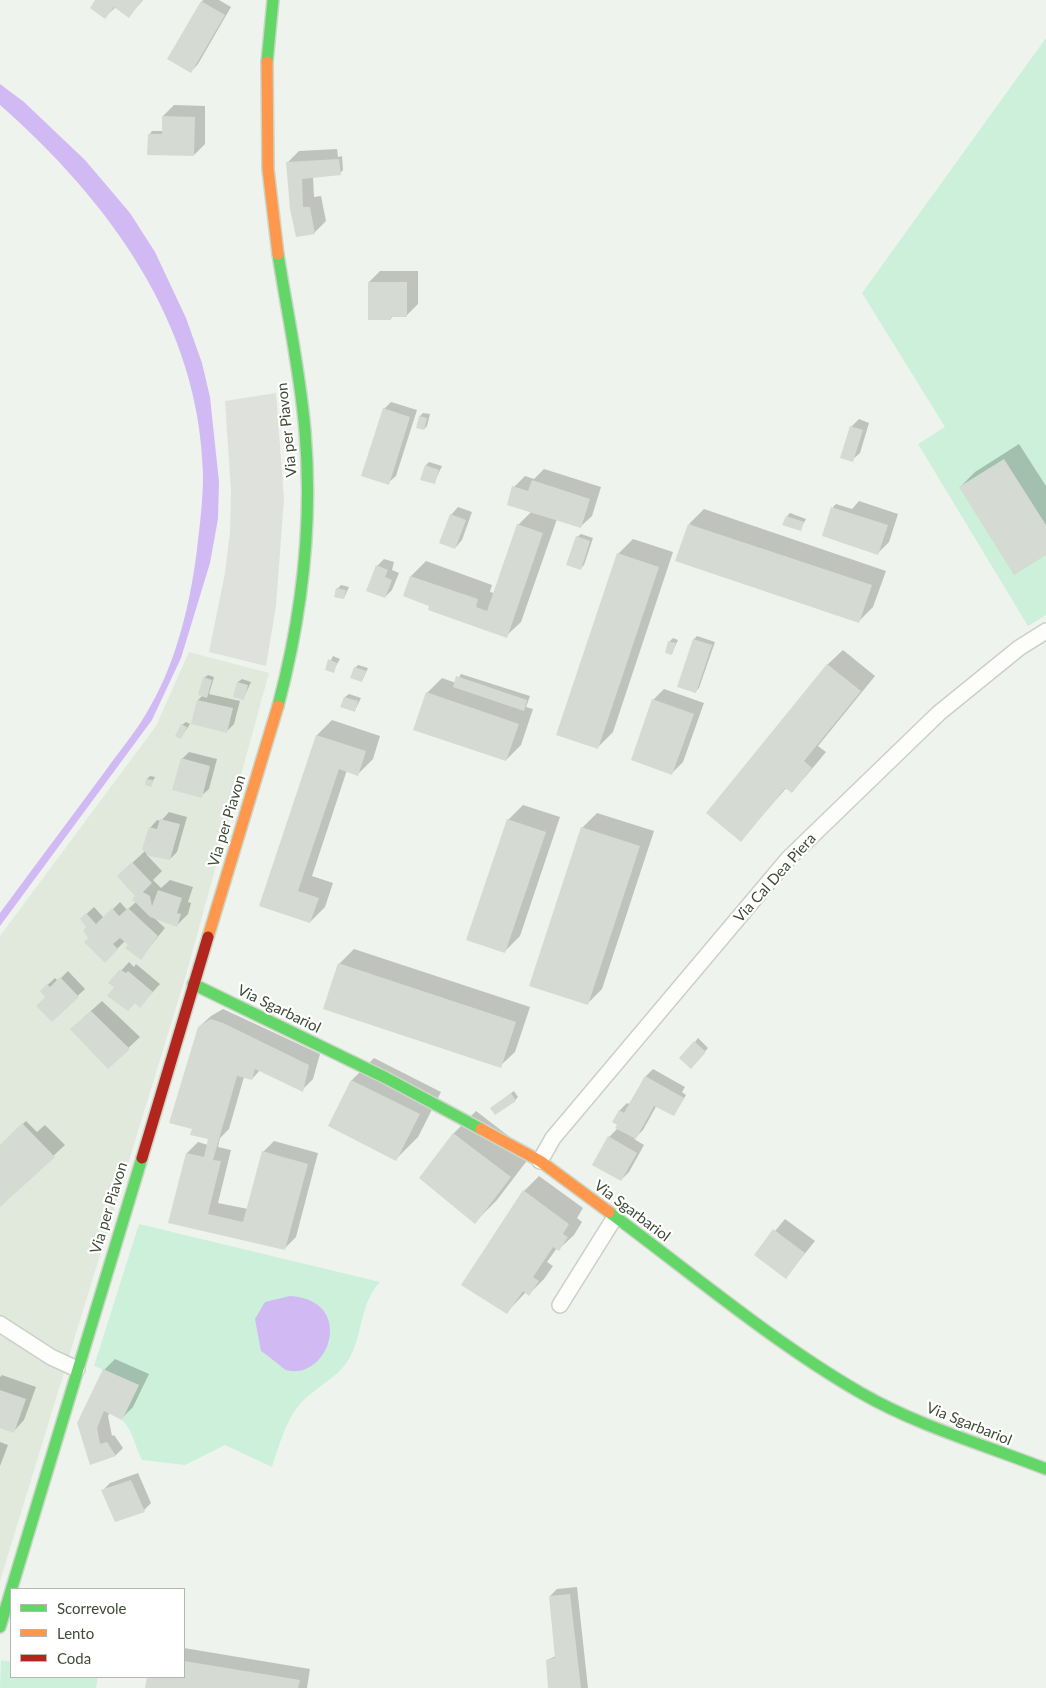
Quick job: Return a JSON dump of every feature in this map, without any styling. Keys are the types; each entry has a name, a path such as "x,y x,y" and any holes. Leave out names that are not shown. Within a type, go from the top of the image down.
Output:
{"street":[{"name":"Via per Piavon","path":"11,1588 286,678 297,626 304,576 308,516 307,456 274,226 265,137 265,84 272,0"},
{"name":"Via Cal Dea Piera","path":"540,1161 553,1138 788,859 938,713 1019,648 1046,631"},
{"name":"Via Sgarbariol","path":"193,984 386,1078 540,1161 802,1356 861,1393 896,1411 1046,1469"},
{"path":"560,1305 615,1217"},
{"path":"0,1324 51,1357 76,1369"},
{"name":"Via per Piavon","path":"0,1627 10,1593"}],"shaded area":[{"path":"0,84 24,102 85,160 130,213 155,252 186,318 202,363 210,397 219,482 218,519 210,563 181,658 152,720 0,926 0,913 135,730 160,687 182,629 187,609 200,521 203,475 198,420 185,367 166,317 141,269 111,224 77,182 40,142 0,105"},
{"path":"276,393 284,498 276,606 266,666 209,652 225,573 230,532 231,491 225,401"},
{"path":"189,652 269,673 186,975 0,1581 0,936 156,726"},
{"path":"290,1296 311,1301 324,1311 330,1324 329,1339 324,1353 314,1364 301,1370 286,1370 261,1351 255,1319 265,1302"}],"green space":[{"path":"1046,38 1046,615 1028,626 918,444 945,427 862,293"},
{"path":"139,1224 380,1282 365,1309 350,1357 340,1371 300,1404 290,1418 272,1467 225,1445 185,1465 142,1460 126,1424 122,1420 139,1385 94,1366"},
{"path":"1,1660 10,1662 10,1678 98,1678 96,1688 0,1688"}],"building":[{"path":"95,0 142,0 129,18 114,7 105,19 90,8"},
{"path":"201,1 225,15 191,73 167,59"},
{"path":"162,116 195,117 194,156 147,155 148,134 162,134"},
{"path":"339,159 341,175 302,179 303,207 310,207 315,234 296,237 290,209 286,162"},
{"path":"368,282 407,282 407,317 391,317 391,320 368,320"},
{"path":"383,408 410,417 389,485 361,476"},
{"path":"419,416 427,418 424,430 416,428"},
{"path":"850,426 863,430 853,462 840,458"},
{"path":"1004,459 1046,525 1046,555 1014,575 959,487"},
{"path":"425,465 439,470 435,484 420,480"},
{"path":"532,480 590,499 581,528 507,505 512,486 528,491"},
{"path":"831,507 888,525 878,555 822,536"},
{"path":"450,514 466,520 455,549 439,543"},
{"path":"786,516 804,522 801,531 782,525"},
{"path":"517,524 543,533 507,638 428,610 429,606 403,596 410,576 478,599 476,607 487,611"},
{"path":"688,524 872,585 859,623 675,561"},
{"path":"576,536 590,541 581,570 566,565"},
{"path":"617,553 659,567 598,749 556,735"},
{"path":"376,565 388,570 385,577 392,580 385,598 366,591"},
{"path":"336,588 346,590 344,599 334,597"},
{"path":"693,639 712,645 696,693 677,687"},
{"path":"668,641 676,643 672,655 665,653"},
{"path":"328,659 337,663 334,673 325,670"},
{"path":"827,664 861,691 804,761 812,768 792,793 785,788 741,842 706,813"},
{"path":"354,667 366,671 362,682 350,678"},
{"path":"456,676 527,700 524,711 453,687"},
{"path":"203,677 212,680 207,698 198,695"},
{"path":"237,682 248,685 244,700 233,697"},
{"path":"426,692 519,724 506,761 413,730"},
{"path":"344,697 358,701 355,712 340,707"},
{"path":"652,699 694,714 672,775 631,760"},
{"path":"197,700 233,708 227,733 191,724"},
{"path":"181,724 187,727 181,739 175,736"},
{"path":"316,735 366,751 358,776 339,769 298,891 319,898 310,923 259,906"},
{"path":"181,758 210,766 202,798 172,790"},
{"path":"146,779 153,780 152,787 145,785"},
{"path":"160,819 180,824 170,860 149,856 142,849 149,827 157,829"},
{"path":"507,819 546,832 505,953 466,940"},
{"path":"581,827 640,846 588,1005 529,986"},
{"path":"132,862 152,883 143,892 150,896 152,906 158,890 182,898 177,913 181,914 177,927 150,917 132,899 135,896 117,876"},
{"path":"112,908 119,916 128,908 158,936 141,960 125,948 128,945 120,938 113,944 118,949 105,963 84,942 88,938 83,931 86,927 80,919 86,913 96,924"},
{"path":"338,963 516,1022 501,1068 323,1009"},
{"path":"120,969 126,973 128,971 153,992 140,1008 135,1003 128,1011 107,996 114,987 108,983"},
{"path":"60,977 79,997 52,1022 36,1006 45,997 40,991 47,984 50,987"},
{"path":"91,1011 130,1049 108,1069 70,1029"},
{"path":"211,1019 309,1065 303,1092 255,1069 252,1080 237,1076 213,1160 221,1161 208,1214 243,1222 262,1151 308,1164 285,1250 168,1223 186,1153 204,1157 208,1139 190,1135 192,1129 169,1123 198,1027"},
{"path":"694,1041 706,1052 691,1069 679,1058"},
{"path":"645,1076 684,1098 674,1116 654,1106 636,1139 615,1128 617,1125 612,1122 619,1110 624,1113"},
{"path":"351,1080 420,1114 396,1161 328,1126"},
{"path":"511,1093 516,1101 495,1115 490,1108"},
{"path":"22,1123 55,1157 0,1207 0,1145"},
{"path":"453,1133 511,1177 475,1224 419,1178"},
{"path":"608,1136 637,1153 621,1181 592,1165"},
{"path":"523,1190 569,1224 563,1234 568,1237 559,1251 553,1247 533,1277 539,1281 529,1296 523,1291 507,1314 461,1285"},
{"path":"773,1229 805,1253 786,1279 754,1255"},
{"path":"103,1369 139,1385 122,1420 104,1411 97,1428 100,1444 107,1442 116,1456 90,1465 77,1423"},
{"path":"0,1390 26,1399 14,1433 0,1428"},
{"path":"131,1480 145,1512 115,1522 101,1490"},
{"path":"570,1594 581,1688 548,1688 546,1660 555,1658 549,1596"},
{"path":"185,1661 300,1680 298,1688 145,1688 147,1678 185,1678"}],"traffic: fast":[{"path":"267,62 273,0"},
{"path":"278,254 303,409 308,501 304,570 293,638 278,706"},
{"path":"193,984 386,1078 481,1129"},
{"path":"12,1588 142,1158"},
{"path":"609,1212 764,1330 861,1393 928,1425 1046,1469"},
{"path":"0,1627 10,1594"}],"traffic: slow":[{"path":"267,62 268,169 278,254"},
{"path":"208,937 278,706"},
{"path":"481,1129 540,1161 609,1212"}],"traffic: jam":[{"path":"142,1158 208,937"}]}
